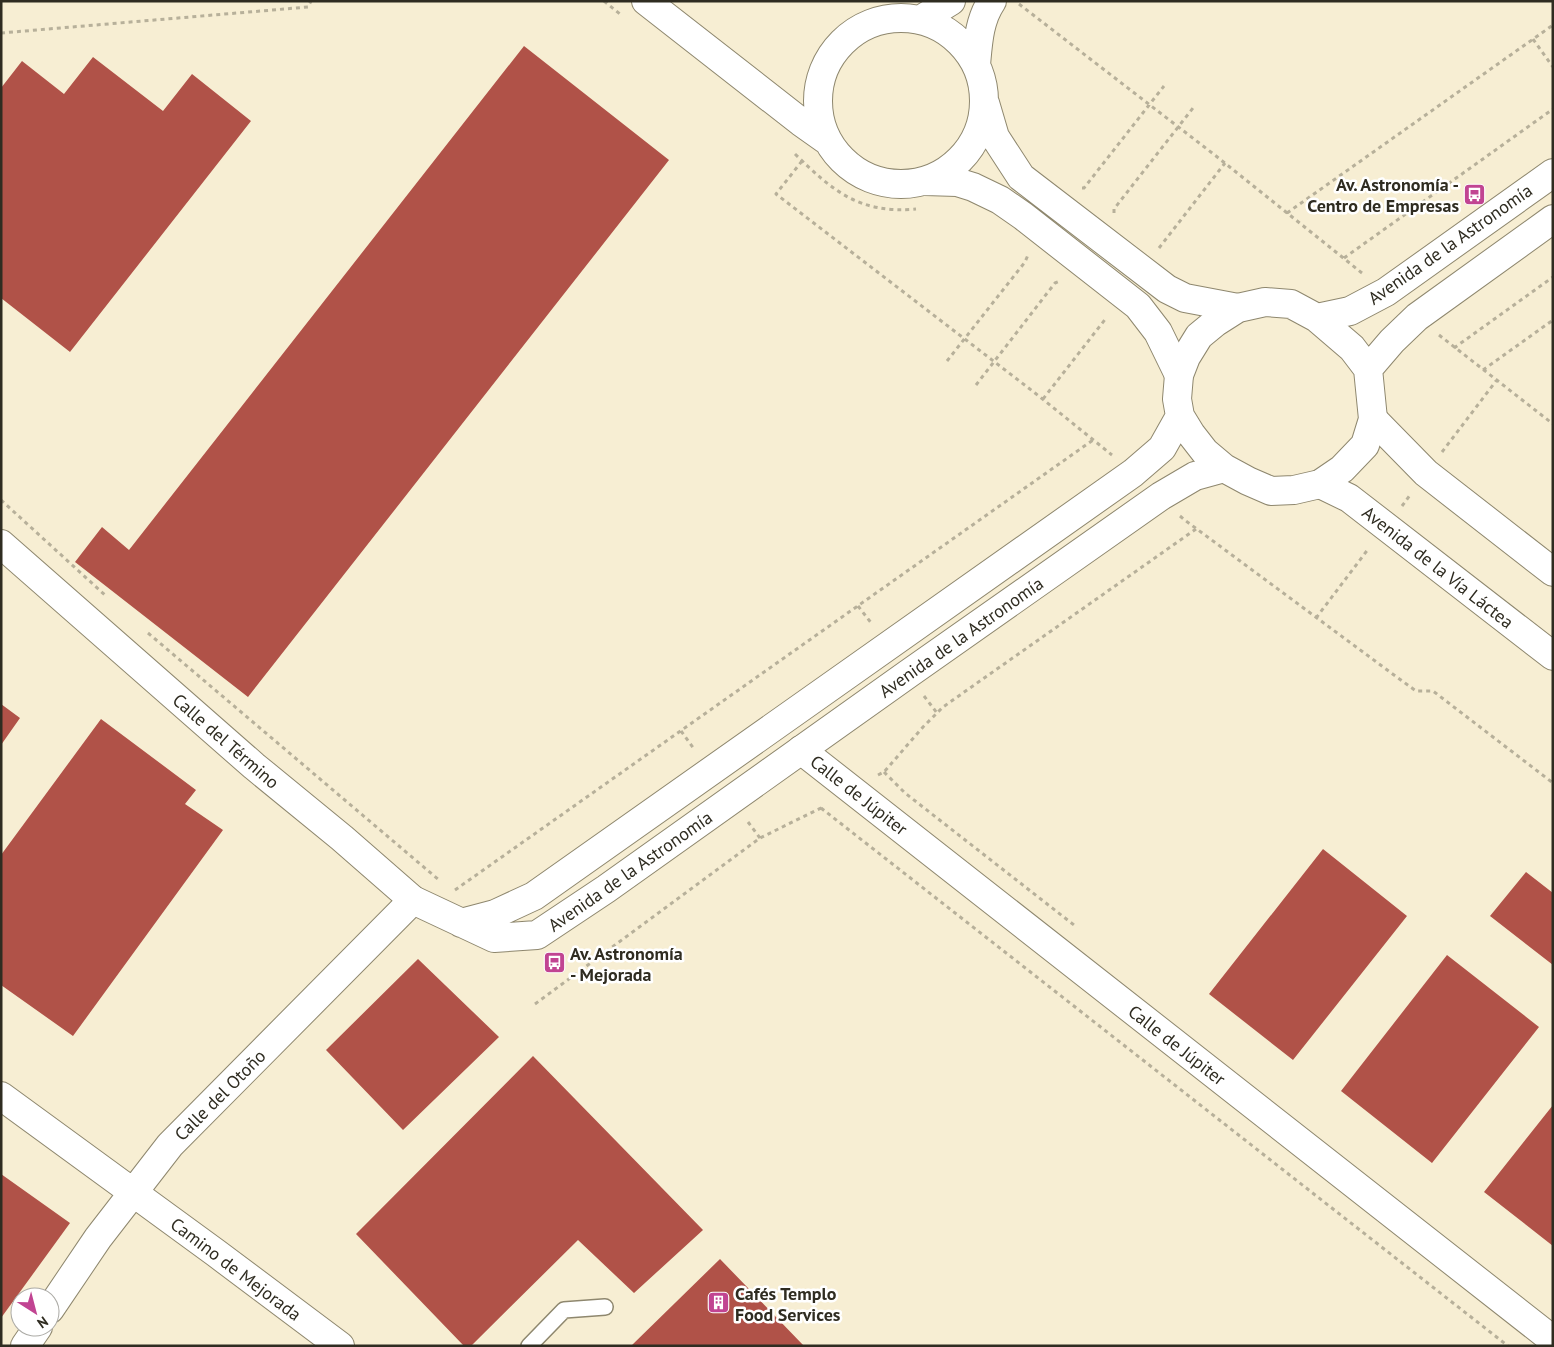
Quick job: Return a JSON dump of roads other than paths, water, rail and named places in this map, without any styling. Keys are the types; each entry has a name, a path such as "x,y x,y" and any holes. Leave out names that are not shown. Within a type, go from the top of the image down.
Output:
{"street":[{"path":"892,1 916,19 943,29 963,45 976,65 982,82 995,137 1021,176 1167,289 1185,298 1238,308"},
{"path":"825,139 818,114 818,88 826,64 841,43 862,27 887,19 916,19 950,1"},
{"path":"976,65 978,39 983,21 992,1"},
{"path":"637,10 825,139 839,158 857,173 879,182 902,185 925,181 957,182 973,187 1000,200 1138,306 1158,332 1179,375"},
{"path":"925,181 949,169 968,151 980,127 985,100"},
{"name":"Avenida de la Astronomía","path":"1317,318 1350,311 1386,292 1553,173"},
{"path":"1368,369 1392,341 1417,317 1553,219"},
{"path":"1265,302 1291,304 1317,318 1352,348 1368,369 1373,419 1365,446 1342,469 1320,484 1294,490 1271,491 1224,468 1205,452 1180,416 1178,399 1179,375 1186,357 1198,336 1238,308 1265,302"},
{"name":"Avenida de la Astronomía","path":"461,923 495,914 534,896 1133,473 1162,448 1180,416"},
{"path":"1373,419 1426,473 1553,572"},
{"name":"Avenida de la Astronomía","path":"461,923 494,938 537,935 630,872 1161,496 1195,476 1224,468"},
{"name":"Avenida de la Vía Láctea","path":"1320,484 1349,498 1553,656"},
{"name":"Calle del Término","path":"1,544 254,766 342,838 413,900 461,923"},
{"name":"Calle de Júpiter","path":"801,750 1553,1340"},
{"name":"Calle del Otoño","path":"60,1294 98,1238 170,1145 413,900"},
{"name":"Camino de Mejorada","path":"1,1096 340,1346"}],"lane":[{"path":"529,1346 564,1310 606,1306"}],"place":[{"name":"Av. Astronomía - Centro de Empresas","path":"1475,194"},
{"name":"Av. Astronomía - Mejorada","path":"554,963"},
{"name":"Cafés Templo Food Services","path":"719,1303"}]}
